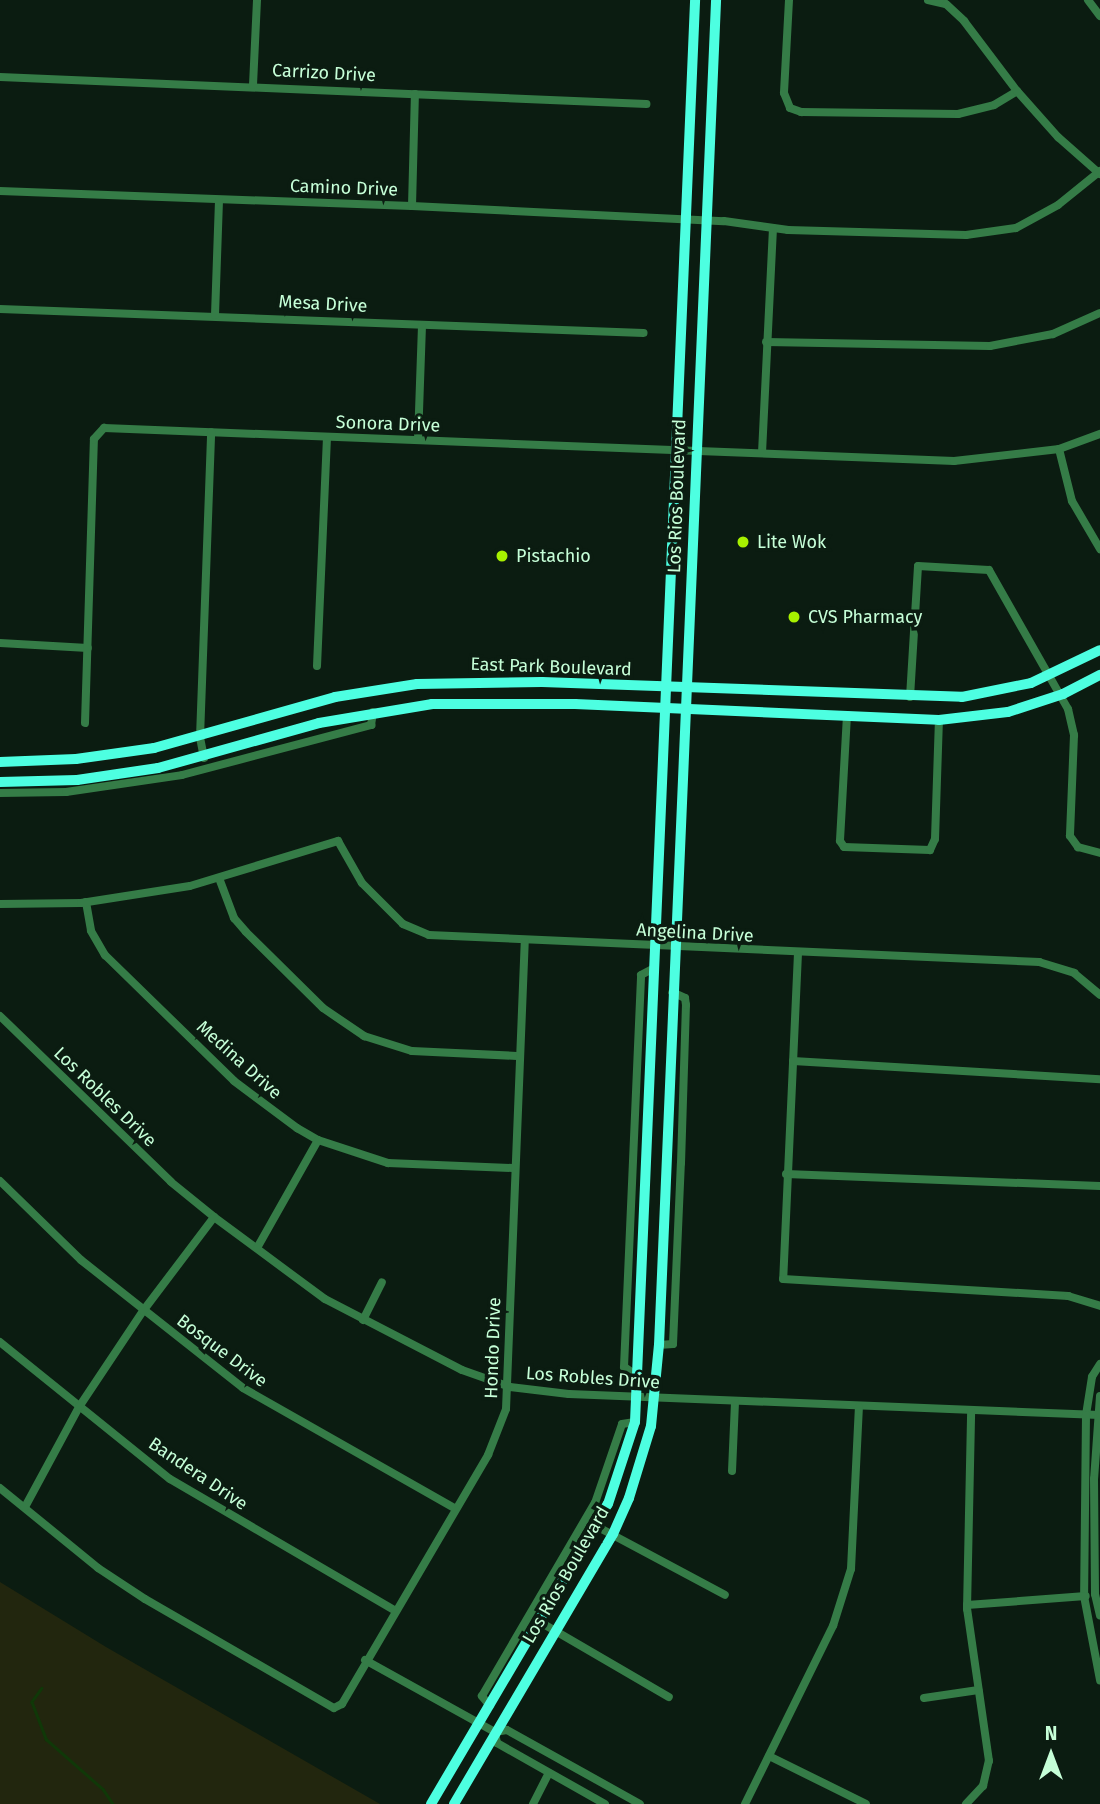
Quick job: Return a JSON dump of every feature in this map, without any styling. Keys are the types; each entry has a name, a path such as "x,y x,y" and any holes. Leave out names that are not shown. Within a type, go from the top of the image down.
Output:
{"main road":[{"name":"Los Rios Boulevard","path":"431,1804 596,1527 619,1478 635,1422 639,1377 637,1307 660,839 695,0"},
{"name":"Los Rios Boulevard","path":"454,1804 613,1534 638,1470 654,1398 659,1345 716,0"},
{"path":"672,549 692,550"},
{"name":"East Park Boulevard","path":"0,762 107,755 200,737 335,697 455,681 910,698 962,697 1051,675 1100,650"},
{"name":"East Park Boulevard","path":"0,782 108,777 204,758 373,712 457,702 939,720 1008,712 1063,694 1100,675"},
{"path":"455,681 457,702"},
{"path":"847,696 847,715"},
{"path":"660,839 679,843"}],"street":[{"path":"253,85 257,0"},
{"path":"789,0 785,93 790,108 801,112 958,114 994,105 1017,91"},
{"path":"929,0 947,2 1017,91 1058,137 1100,172"},
{"path":"1088,0 1100,16"},
{"name":"Carrizo Drive","path":"0,76 646,104"},
{"path":"412,206 415,94"},
{"name":"Camino Drive","path":"0,191 708,220 772,228 990,234 1016,228 1047,212 1100,172"},
{"path":"215,315 219,200"},
{"path":"762,453 772,228"},
{"name":"Mesa Drive","path":"0,309 644,333"},
{"path":"766,342 990,346 1053,334 1100,313"},
{"path":"418,440 422,325"},
{"name":"Sonora Drive","path":"88,648 97,431 104,428 954,461 1059,449 1100,434"},
{"path":"204,758 200,737 211,432"},
{"path":"317,666 327,437"},
{"path":"1059,449 1072,501 1100,550"},
{"path":"910,698 918,566 989,570 1063,694 1074,735 1070,836 1078,847 1100,853"},
{"path":"0,643 88,648 85,723"},
{"path":"0,793 89,789 182,775 371,725 373,712"},
{"path":"847,715 840,841 844,847 930,850 935,839 939,720"},
{"name":"Angelina Drive","path":"219,878 338,841 352,871 403,924 429,935 798,953 1039,961 1074,973 1100,995"},
{"path":"0,904 138,896 219,878 234,918 246,932 323,1008 365,1036 412,1051 517,1056"},
{"name":"Medina Drive","path":"86,901 91,930 105,955 233,1081 263,1106 318,1140 388,1163 513,1168"},
{"name":"Hondo Drive","path":"25,1507 98,1568 145,1599 334,1708 342,1704 394,1610 488,1455 510,1387 513,1168 525,941"},
{"path":"798,953 783,1279 1068,1296 1100,1306"},
{"name":"Los Robles Drive","path":"0,1016 161,1173 214,1217 325,1299 435,1359 510,1387 637,1398 1099,1415"},
{"path":"793,1060 1100,1079"},
{"path":"257,1248 318,1140"},
{"path":"786,1174 1100,1185"},
{"name":"Bosque Drive","path":"0,1181 82,1260 143,1311 270,1406 454,1508"},
{"path":"0,1488 25,1507 79,1407 143,1311 214,1217"},
{"path":"363,1320 382,1282"},
{"name":"Bandera Drive","path":"0,1342 79,1407 204,1502 394,1610"},
{"path":"1100,1364 1091,1377 1086,1415 1084,1596 1100,1680"},
{"path":"1100,1396 1094,1479 1095,1594 1100,1615"},
{"path":"732,1471 735,1402"},
{"path":"745,1804 833,1626 851,1569 859,1407"},
{"path":"966,1804 983,1786 989,1760 967,1605 971,1410"},
{"name":"Los Rios Boulevard","path":"490,1706 482,1696 595,1503 622,1424 635,1422"},
{"path":"596,1527 725,1595"},
{"path":"967,1605 1095,1594"},
{"path":"540,1622 669,1698"},
{"path":"365,1660 495,1732 508,1730 640,1804"},
{"path":"924,1698 978,1690"},
{"path":"495,1732 498,1743 605,1804"},
{"path":"769,1756 866,1804"},
{"path":"533,1804 549,1773"}],"green space":[{"path":"0,1582 106,1647 380,1804 0,1804"}],"waterway":[{"path":"42,1688 32,1702 46,1739 103,1789 113,1804"}],"place":[{"name":"Lite Wok","path":"743,542"},
{"name":"Pistachio","path":"502,556"},
{"name":"CVS Pharmacy","path":"794,617"}]}
